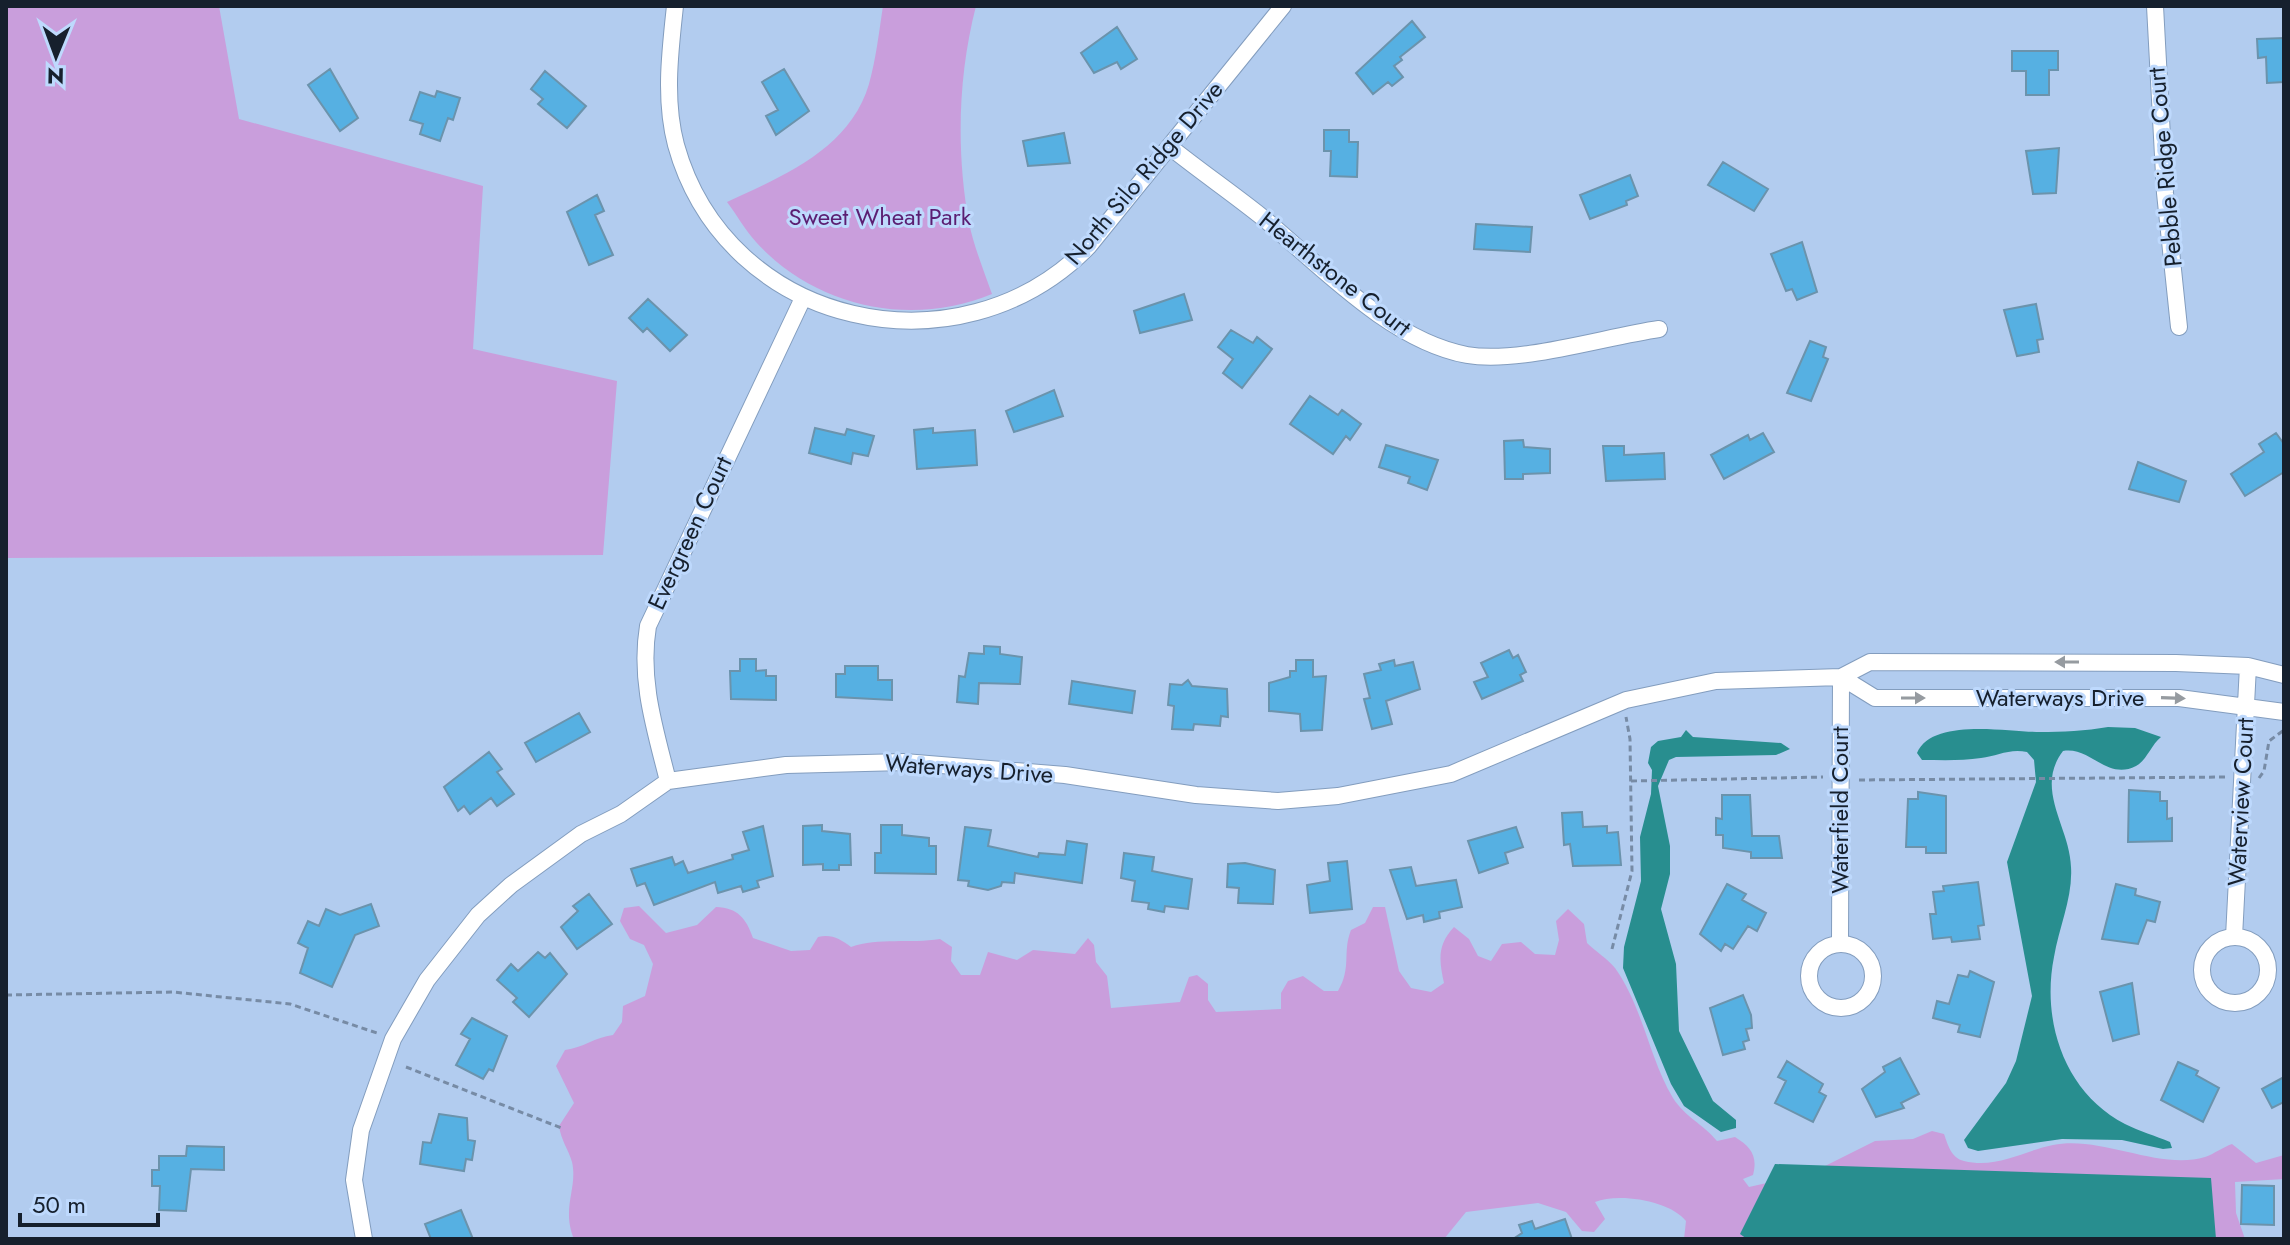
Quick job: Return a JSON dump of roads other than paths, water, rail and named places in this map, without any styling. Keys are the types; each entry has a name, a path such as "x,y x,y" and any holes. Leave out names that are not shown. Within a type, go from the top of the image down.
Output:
{"street":[{"name":"North Silo Ridge Drive","path":"675,6 669,92 677,148 686,173 722,232 754,265 803,298 853,314 897,321 939,320 993,308 1041,285 1076,259 1283,6"},
{"name":"Pebble Ridge Court","path":"2155,6 2165,193 2179,327"},
{"name":"Hearthstone Court","path":"1170,147 1260,216 1348,291 1414,336 1467,355 1521,356 1659,329"},
{"name":"Evergreen Court","path":"668,781 649,706 644,659 648,626 803,298"},
{"name":"Waterways Drive","path":"364,1239 356,1204 356,1161 372,1094 393,1039 427,980 450,947 511,885 581,834 621,814 668,781 786,765 904,762 1065,775 1196,795 1278,801 1338,796 1451,774 1621,702 1716,681 1841,677 1870,662 2248,666 2284,675"},
{"name":"Waterview Court","path":"2234,937 2248,666"},
{"name":"Waterways Drive","path":"1841,677 1875,698 2179,698 2284,712"},
{"name":"Waterfield Court","path":"1840,943 1841,677"},
{"path":"2234,937 2255,943 2267,961 2268,971 2260,992 2251,999 2230,1003 2211,992 2205,983 2203,962 2214,944 2234,937"},
{"path":"1840,943 1861,950 1873,967 1872,988 1866,997 1849,1008 1838,1009 1819,1000 1809,982 1813,960 1820,952 1840,943"}],"park label":[{"name":"Sweet Wheat Park","path":"880,217"}]}
